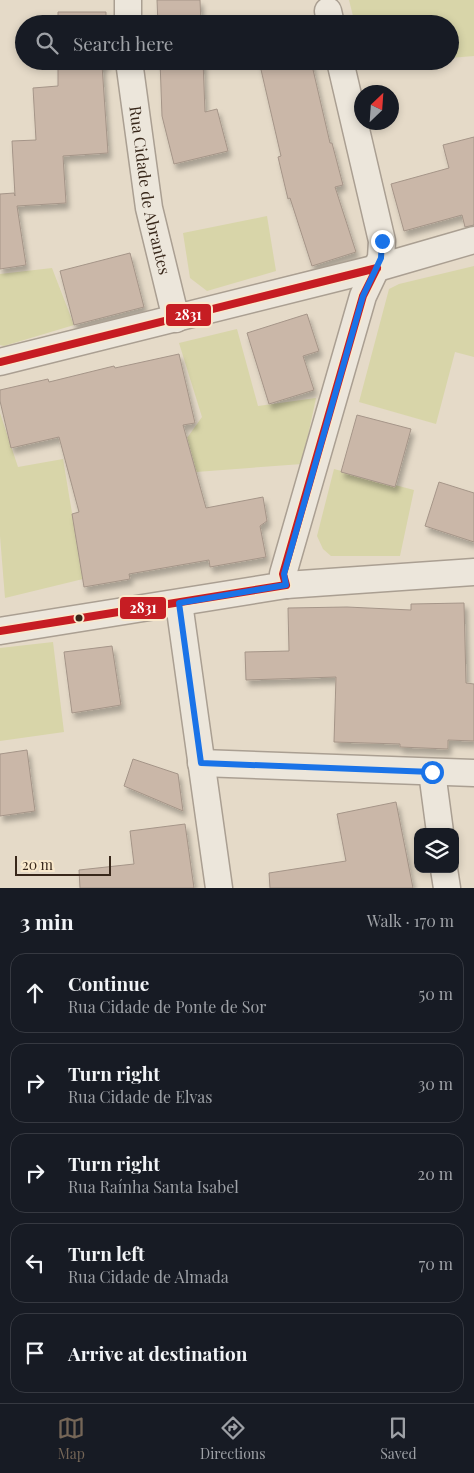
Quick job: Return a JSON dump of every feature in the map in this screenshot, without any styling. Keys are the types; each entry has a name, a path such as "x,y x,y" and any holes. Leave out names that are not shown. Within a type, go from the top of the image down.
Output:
{"street":[{"path":"128,0 128,15"},
{"name":"Rua Cidade de Abrantes","path":"130,70 149,208 176,318"},
{"path":"286,585 284,574 363,296 381,258 382,241 342,70"},
{"path":"0,362 376,268 474,240"},
{"path":"0,631 286,585 474,572"},
{"path":"179,603 219,888"},
{"path":"201,763 474,773"},
{"path":"432,772 439,828"},
{"path":"445,873 447,888"}],"shaded area":[{"path":"349,0 474,0 474,56 459,57 459,15 353,15"},
{"path":"267,216 276,271 207,291 190,278 183,233"},
{"path":"474,266 474,357 455,352 436,424 359,402 389,289 399,284"},
{"path":"52,268 74,325 4,346 0,345 0,274"},
{"path":"237,329 258,406 316,398 302,464 196,472 187,438 202,417 179,343"},
{"path":"0,413 18,467 63,459 83,579 5,598 0,536"},
{"path":"334,469 414,490 400,556 331,556 323,549 317,536"},
{"path":"53,642 64,732 0,741 0,648"}],"building":[{"path":"157,0 200,0 201,15 158,15"},
{"path":"58,12 106,12 106,15 58,15"},
{"path":"58,70 102,70 108,153 63,156 66,203 17,206 26,265 0,269 0,194 14,193 15,196 12,141 36,140 33,88 58,86"},
{"path":"160,70 203,70 205,112 217,109 228,151 174,164 162,116"},
{"path":"261,70 313,70 330,143 332,143 343,185 335,187 356,252 312,266 290,198 288,199 278,157 281,156"},
{"path":"474,137 474,225 465,227 462,215 404,231 391,184 449,168 443,145"},
{"path":"130,253 144,307 74,325 60,271"},
{"path":"307,314 319,351 303,356 314,390 269,404 247,333"},
{"path":"179,354 195,423 183,425 206,508 263,497 267,521 260,526 266,557 210,567 209,560 129,574 130,579 84,587 72,514 79,512 59,437 11,448 0,401 0,390 48,379 49,382 114,366 115,368"},
{"path":"357,415 411,429 395,487 341,472"},
{"path":"439,482 474,493 474,542 425,526"},
{"path":"464,603 466,683 474,684 474,741 448,740 448,749 400,747 400,744 334,742 336,677 246,680 245,652 289,651 288,608 347,607 411,610 411,604"},
{"path":"112,646 121,705 72,713 64,652"},
{"path":"27,750 35,811 0,816 0,754"},
{"path":"133,759 178,774 183,811 124,786"},
{"path":"396,802 413,888 270,888 269,873 346,861 337,814"},
{"path":"185,824 194,888 80,888 79,870 134,864 130,831"}],"transit line":[{"name":"2831","path":"0,362 377,268"},
{"name":"2831","path":"286,585 283,574 363,296 377,268"},
{"name":"2831","path":"0,631 286,585"}],"route":[{"path":"382,241 381,258 363,296 284,574 286,585 179,603 201,763 432,772"}]}
